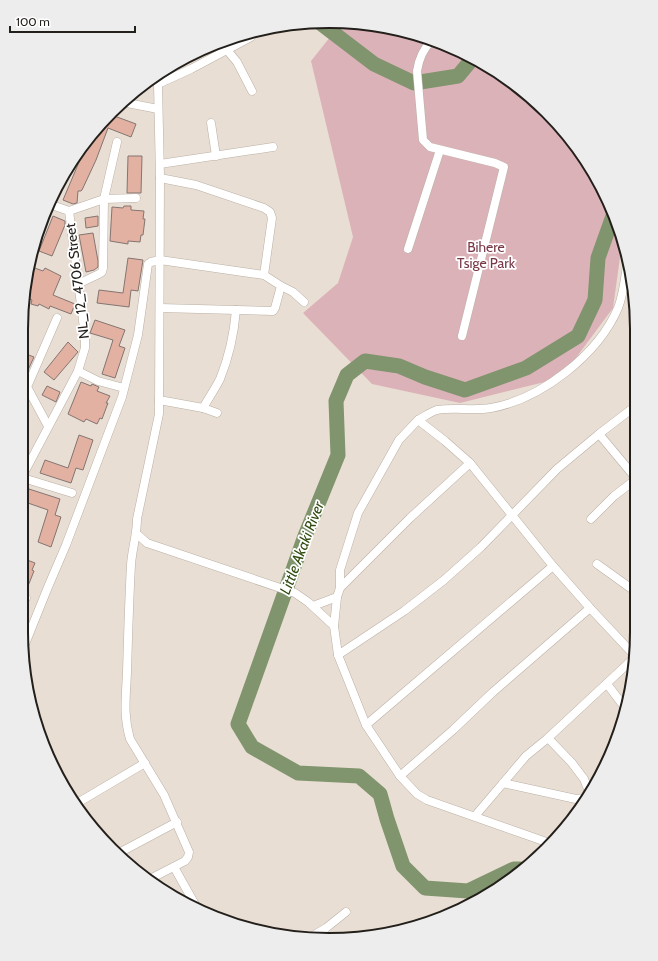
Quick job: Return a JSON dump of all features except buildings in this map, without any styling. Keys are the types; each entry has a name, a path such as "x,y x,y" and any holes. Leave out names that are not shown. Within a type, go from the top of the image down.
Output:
{"street":[{"path":"164,78 190,70 247,39"},
{"path":"427,44 419,60 417,71 423,140 430,147 495,163 504,167 462,336"},
{"path":"227,50 237,62 252,91"},
{"path":"154,877 185,861 189,852 164,795 130,739 127,730 124,703 127,680 131,562 137,534 137,519 159,419 160,164 156,83"},
{"path":"130,104 158,109"},
{"path":"211,123 216,156"},
{"path":"78,284 102,272 104,199 117,142"},
{"path":"160,164 273,147"},
{"path":"408,249 440,150"},
{"path":"160,178 196,185 264,208 270,212 272,218 264,275"},
{"path":"69,211 104,199 136,198"},
{"name":"NL_12_4706 Street","path":"28,465 78,371 85,348 85,336 69,211 55,206"},
{"path":"28,636 66,545 124,388 138,334 148,264 160,260 264,275 293,292 304,302"},
{"path":"545,841 427,800 417,794 400,776 366,725 338,655 334,626 337,597 340,588 340,570 358,513 399,440 418,420 438,410 475,410 509,404 541,390 568,372 600,337 613,316 620,300 625,276"},
{"path":"160,308 274,310 281,286"},
{"path":"203,408 219,380 225,365 234,337 236,310"},
{"path":"28,376 57,318"},
{"path":"78,371 98,381 124,388"},
{"path":"28,392 48,426"},
{"path":"159,400 203,408 217,413"},
{"path":"338,655 404,611 444,580 481,547 557,469 630,410"},
{"path":"418,420 446,441 470,463 553,566 629,651"},
{"path":"599,434 630,471"},
{"path":"340,588 410,518 470,463"},
{"path":"28,479 72,493"},
{"path":"591,520 614,496 630,483"},
{"path":"137,534 147,543 295,594 305,599 334,626"},
{"path":"597,564 630,588"},
{"path":"366,725 553,566"},
{"path":"313,606 337,597"},
{"path":"400,776 453,730 493,692 590,608"},
{"path":"475,816 526,756 548,738 628,663"},
{"path":"607,684 622,702"},
{"path":"548,738 572,763 584,779 587,787"},
{"path":"80,801 145,763"},
{"path":"503,783 579,799"},
{"path":"123,851 177,822"},
{"path":"174,867 193,900"},
{"path":"319,932 346,912"}],"green space":[{"name":"Bihere Tsige Park","path":"337,28 388,34 426,44 480,68 512,90 542,116 568,146 590,179 599,196 614,232 621,254 613,308 561,378 460,403 372,384 303,313 338,283 353,237 311,61"}],"waterway":[{"name":"Little Akaki River","path":"327,28 374,64 414,83 458,76 469,63"},
{"name":"Little Akaki River","path":"514,869 468,891 425,888 403,866 380,794 359,776 298,773 252,747 238,724 305,536 338,455 336,401 347,375 365,361 399,366 425,377 465,390 526,368 578,336 595,300 598,258 610,223"}]}
